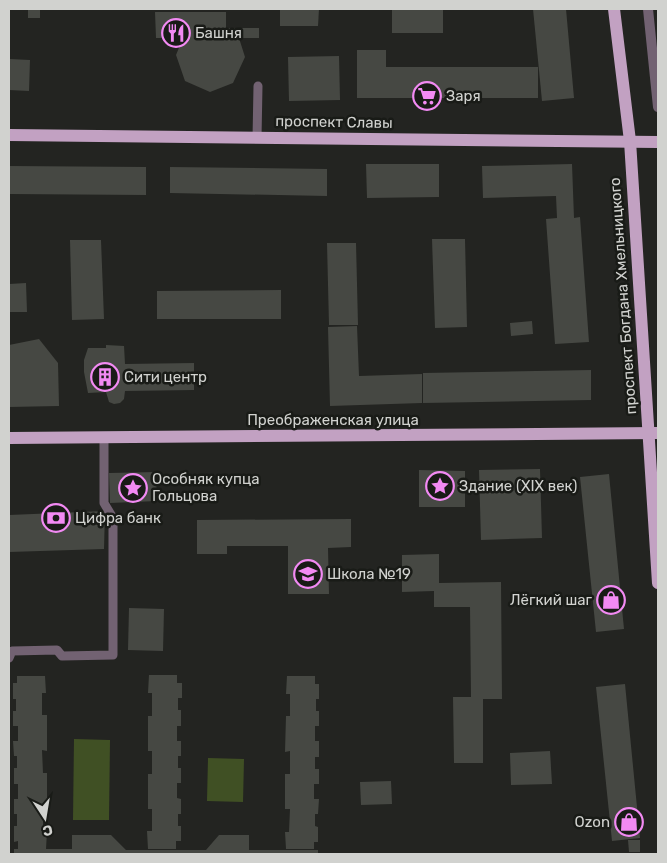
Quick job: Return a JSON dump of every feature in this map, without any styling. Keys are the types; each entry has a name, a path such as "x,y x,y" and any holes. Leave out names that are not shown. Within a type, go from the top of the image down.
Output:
{"main road":[{"name":"проспект Богдана Хмельницкого","path":"614,9 630,141 653,433 658,583"},
{"name":"проспект Славы","path":"9,135 658,142"},
{"name":"Преображенская улица","path":"9,438 653,433"}],"street":[{"path":"648,9 658,107"}],"lane":[{"path":"257,138 258,86"},
{"path":"9,658 12,651 57,650 62,656 113,655 113,518 104,503 104,437"}],"green space":[{"path":"74,739 110,740 109,820 73,820"},
{"path":"208,758 244,759 243,802 207,801"}],"building":[{"path":"28,9 40,9 40,18 28,18"},
{"path":"280,9 319,9 318,26 280,26"},
{"path":"392,9 443,9 443,33 392,33"},
{"path":"533,9 566,9 574,98 542,101"},
{"path":"155,12 226,12 226,28 259,28 259,38 239,38 245,57 233,83 210,92 185,81 176,55 183,38 156,38"},
{"path":"357,50 386,50 386,67 538,67 538,98 357,98"},
{"path":"339,56 340,100 289,101 288,57"},
{"path":"9,59 30,60 29,91 9,90"},
{"path":"366,164 439,164 439,197 367,198"},
{"path":"572,164 574,218 580,217 589,342 555,344 546,219 557,218 556,196 483,198 482,166"},
{"path":"9,166 146,167 146,195 9,194"},
{"path":"170,167 327,169 327,196 170,193"},
{"path":"432,239 465,239 467,327 435,328"},
{"path":"70,240 101,240 104,319 72,320"},
{"path":"327,243 356,243 358,325 329,325"},
{"path":"26,283 27,312 9,312 9,284"},
{"path":"281,290 281,319 157,319 157,291"},
{"path":"532,321 533,334 511,336 510,323"},
{"path":"357,326 359,376 422,374 422,403 330,406 328,327"},
{"path":"39,339 58,363 59,406 9,407 9,345"},
{"path":"106,345 124,346 125,364 194,363 194,390 125,391 124,399 120,403 114,404 109,402 106,392 88,393 84,360 88,348 106,348"},
{"path":"591,370 591,400 423,403 423,373"},
{"path":"540,469 542,538 481,540 479,470"},
{"path":"419,470 465,471 465,507 419,507"},
{"path":"156,472 157,501 110,503 109,473"},
{"path":"609,474 624,629 596,632 580,477"},
{"path":"105,511 104,549 9,552 9,515"},
{"name":"Школа №19","path":"351,519 351,547 328,548 329,594 288,594 288,546 227,546 227,554 197,554 197,520"},
{"path":"439,554 439,583 501,582 502,699 483,699 483,763 454,763 453,697 471,697 470,607 434,607 434,591 402,592 402,555"},
{"path":"129,608 164,609 163,651 128,650"},
{"path":"149,675 177,675 177,683 182,683 182,698 178,698 178,710 181,710 181,726 177,726 177,741 181,741 181,756 178,756 178,768 181,768 181,783 177,783 177,798 181,799 181,814 178,814 178,826 181,826 181,841 176,841 176,849 148,849 147,831 152,831 152,809 148,809 148,774 152,774 152,751 148,751 148,716 152,716 152,693 148,693"},
{"path":"17,676 45,676 46,693 42,693 42,715 47,715 47,751 42,750 43,773 47,773 47,808 43,808 43,831 47,831 46,849 72,849 72,835 111,835 126,850 206,850 219,835 249,835 249,850 318,850 318,854 14,854 14,849 18,849 18,841 14,842 14,826 17,826 17,814 14,814 14,799 18,799 18,784 14,784 14,768 17,768 17,756 14,756 13,741 18,741 18,726 13,726 13,711 16,711 16,699 13,699 13,683 17,683"},
{"path":"287,676 315,676 315,684 319,684 319,699 316,699 316,711 319,711 319,726 315,726 315,741 319,741 319,757 315,757 315,769 319,769 319,784 314,784 314,799 319,799 318,814 315,814 315,826 318,827 318,842 314,842 314,849 286,849 285,832 289,832 290,809 285,809 285,774 290,774 290,751 285,752 286,716 290,716 290,694 286,694"},
{"path":"625,684 640,838 612,841 596,687"},
{"path":"550,751 552,784 511,785 510,753"},
{"path":"391,781 392,804 361,805 360,782"},
{"path":"628,840 640,840 640,852 629,852"}],"place":[{"name":"Башня","path":"176,33"},
{"name":"Заря","path":"427,96"},
{"name":"Сити центр","path":"105,377"},
{"name":"Здание (XIX век)","path":"440,486"},
{"name":"Особняк купца Гольцова","path":"133,488"},
{"name":"Цифра банк","path":"56,518"},
{"name":"Школа №19","path":"308,574"},
{"name":"Лёгкий шаг","path":"611,600"},
{"name":"Ozon","path":"629,822"}]}
